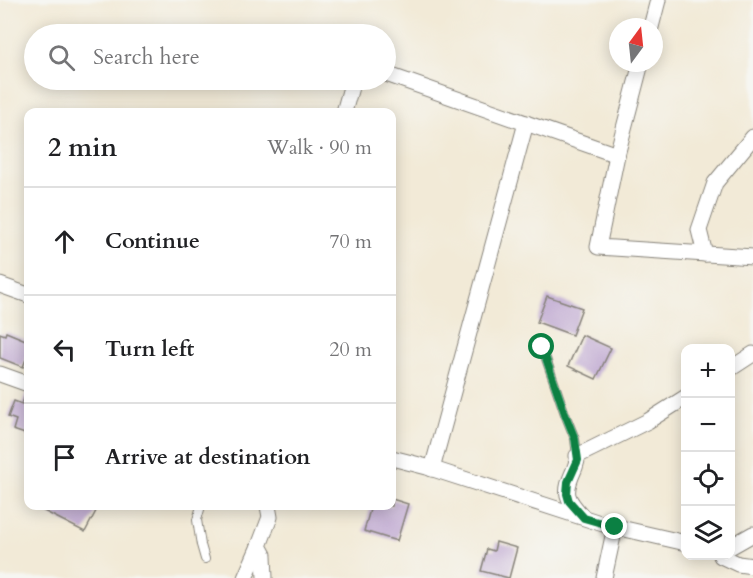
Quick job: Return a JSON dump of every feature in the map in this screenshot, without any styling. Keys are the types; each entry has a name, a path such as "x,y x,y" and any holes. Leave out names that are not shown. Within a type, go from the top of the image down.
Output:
{"street":[{"path":"653,18 658,0"},
{"path":"639,72 617,155 598,247 753,257"},
{"path":"396,78 617,155"},
{"path":"345,108 350,90"},
{"path":"432,469 526,123"},
{"path":"705,254 699,230 715,183 753,137"},
{"path":"0,285 24,294"},
{"path":"735,366 753,354"},
{"path":"0,374 24,383"},
{"path":"584,518 569,501 567,494 568,482 578,460 577,456 648,422 684,398"},
{"path":"396,459 584,518 681,542"},
{"path":"245,578 270,518 269,510"},
{"path":"604,578 615,527"},
{"path":"735,545 753,534"},
{"path":"259,546 264,555 265,578"},
{"path":"730,560 738,564 753,566"}],"lane":[{"path":"542,347 575,439 577,456"},
{"path":"200,510 197,520 205,559"}],"building":[{"path":"547,296 582,308 572,335 537,322"},
{"path":"6,332 24,339 23,367 0,358 0,333 5,335"},
{"path":"582,335 611,348 596,379 568,366"},
{"path":"24,398 24,434 13,430 16,420 8,417 14,401 22,404"},
{"path":"396,500 408,504 397,541 364,531 370,510 396,510"},
{"path":"42,510 96,511 85,532"},
{"path":"496,542 517,548 509,578 481,571 487,549 494,551"}],"route":[{"path":"542,347 575,439 578,460 568,482 569,501 584,518 615,527"}]}
